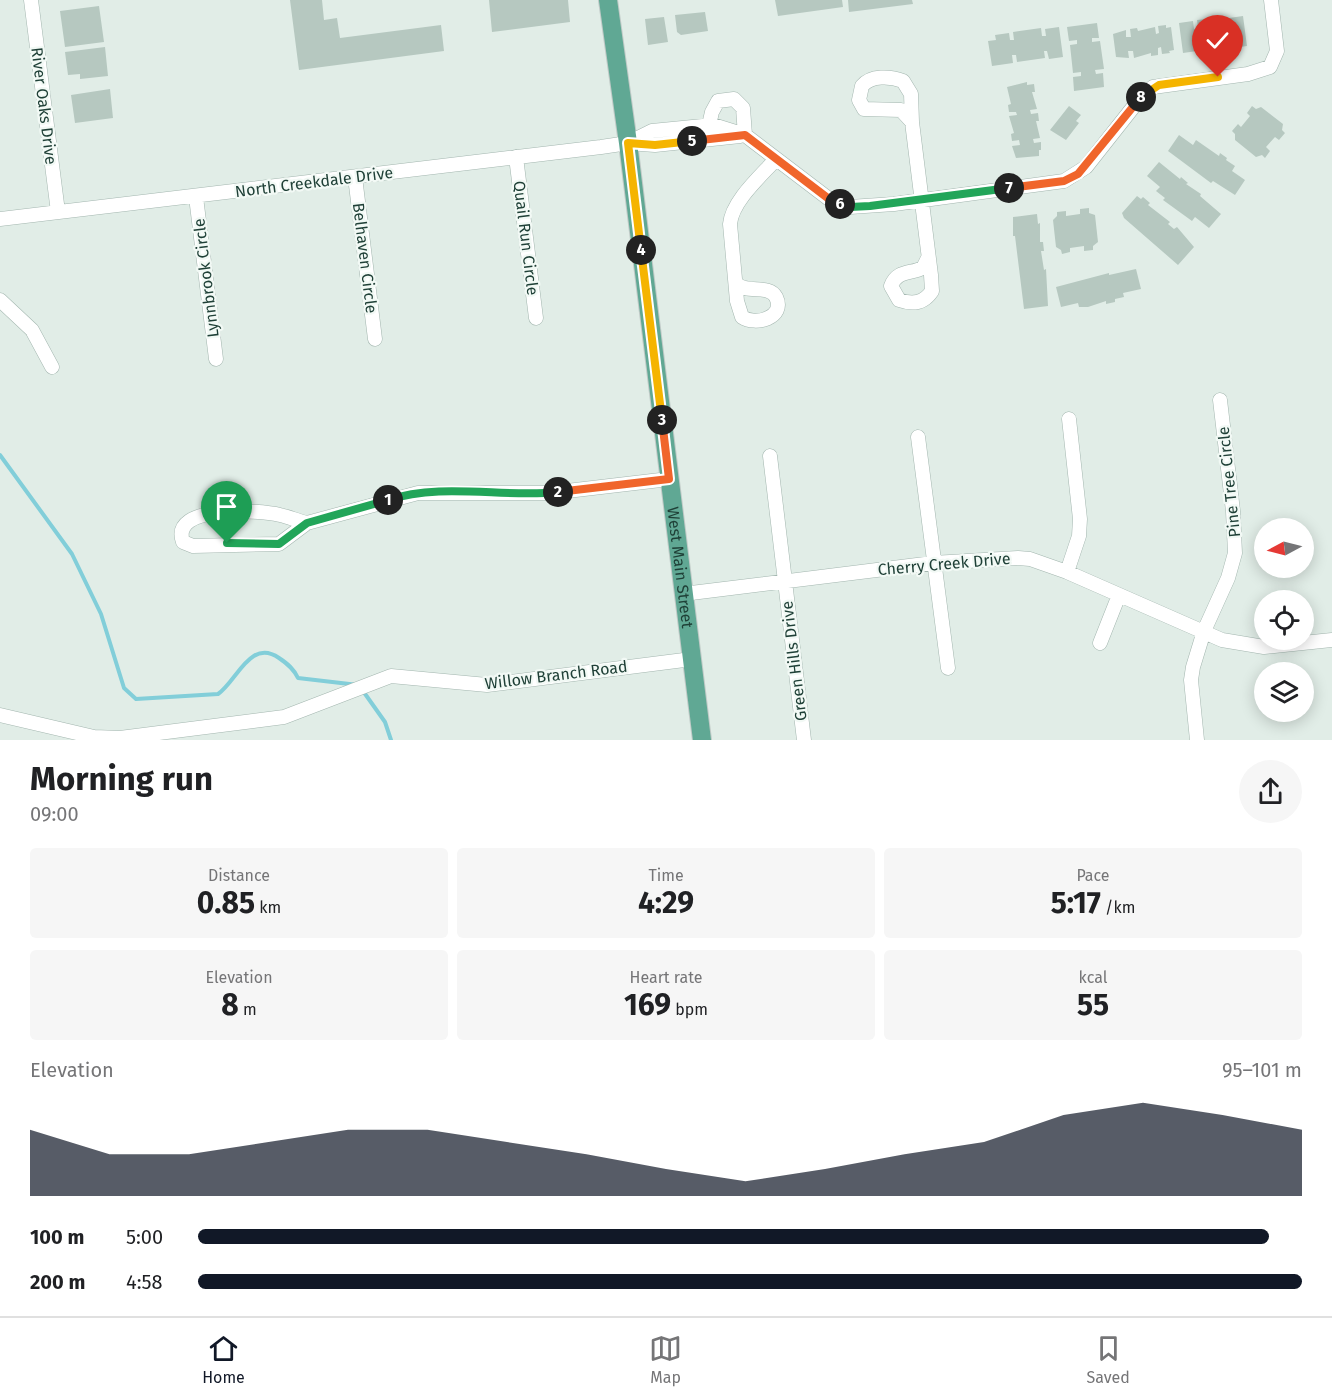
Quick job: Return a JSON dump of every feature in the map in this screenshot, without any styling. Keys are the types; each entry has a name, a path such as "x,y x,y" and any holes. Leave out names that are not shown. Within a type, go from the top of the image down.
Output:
{"main road":[{"name":"West Main Street","path":"608,0 628,143 702,740"}],"street":[{"name":"River Oaks Drive","path":"31,0 58,212"},
{"path":"628,143 652,131 709,125 745,135 835,203 858,207 1071,178 1086,167 1142,96 1153,87 1248,74 1270,67 1276,51 1271,0"},
{"path":"709,125 718,101 734,99 743,108 745,135"},
{"path":"912,122 928,258"},
{"path":"628,143 655,145 745,135"},
{"name":"North Creekdale Drive","path":"0,219 628,143"},
{"name":"Quail Run Circle","path":"516,157 536,318"},
{"path":"737,284 731,218 776,159"},
{"name":"Belhaven Circle","path":"355,177 375,339"},
{"name":"Lynnbrook Circle","path":"196,196 216,359"},
{"path":"0,300 32,330 52,367"},
{"name":"Pine Tree Circle","path":"1197,740 1191,680 1204,631 1228,578 1235,554 1233,511 1220,400"},
{"path":"1067,572 1079,536 1080,519 1069,419"},
{"path":"918,437 948,668"},
{"name":"Green Hills Drive","path":"770,456 804,740"},
{"path":"307,523 279,515 227,513 202,515 188,521 183,526 181,536 183,542 193,546 279,544 307,523 418,493 550,493 669,479"},
{"name":"Cherry Creek Drive","path":"683,594 933,563 1018,558 1030,559 1067,572 1222,640 1264,647 1332,640"},
{"path":"1100,644 1119,595"},
{"name":"Willow Branch Road","path":"0,715 94,737 120,738 284,717 376,680 400,676 487,685 692,659"}],"building":[{"path":"290,0 322,0 324,20 337,18 340,38 441,25 444,51 299,70"},
{"path":"489,0 568,0 570,22 492,32"},
{"path":"775,0 842,0 843,7 778,16"},
{"path":"848,0 912,0 913,4 849,12"},
{"path":"99,6 104,42 65,47 60,11"},
{"path":"705,12 708,31 681,35 677,32 675,15"},
{"path":"1243,16 1247,46 1233,48 1232,39 1228,40 1229,47 1201,51 1200,43 1196,44 1197,51 1183,53 1179,23 1193,21 1194,29 1198,28 1197,20 1225,17 1226,25 1230,24 1229,18"},
{"path":"664,17 668,42 648,45 645,19"},
{"path":"1097,23 1099,38 1092,38 1092,42 1100,41 1104,69 1095,70 1096,74 1103,73 1104,87 1074,91 1073,77 1081,76 1081,72 1073,73 1070,45 1077,44 1077,40 1069,41 1067,27"},
{"path":"1166,25 1166,28 1171,27 1174,50 1169,51 1170,53 1162,54 1161,47 1158,48 1158,55 1151,56 1151,53 1134,58 1133,51 1128,51 1129,58 1116,57 1113,34 1126,30 1126,37 1131,37 1130,29 1137,28 1138,31 1155,27 1156,34 1159,33 1158,26"},
{"path":"1059,27 1063,57 1049,59 1047,51 1044,51 1045,58 1017,62 1016,55 1012,55 1013,63 992,66 988,41 996,40 995,35 1009,33 1010,40 1014,40 1013,32 1041,28 1042,36 1046,36 1045,29"},
{"path":"105,47 108,76 80,79 80,74 68,75 65,52"},
{"path":"1027,82 1027,85 1034,84 1035,92 1032,92 1037,109 1030,110 1031,114 1038,113 1039,121 1036,121 1040,138 1033,139 1034,143 1041,142 1041,150 1039,150 1039,156 1016,158 1012,146 1020,145 1019,140 1012,141 1011,134 1014,133 1009,116 1017,115 1016,112 1009,112 1008,105 1011,104 1007,87"},
{"path":"110,89 113,118 75,123 71,95"},
{"path":"1069,106 1081,115 1076,121 1079,123 1066,140 1050,130"},
{"path":"1252,106 1256,109 1261,107 1283,124 1282,130 1285,133 1279,140 1275,137 1266,147 1270,151 1265,158 1262,155 1256,157 1235,140 1235,134 1232,131 1238,124 1241,127 1250,116 1247,113"},
{"path":"1179,135 1193,145 1196,140 1219,156 1220,153 1235,166 1232,171 1245,180 1235,195 1213,181 1211,183 1168,151"},
{"path":"1159,162 1180,179 1181,177 1221,214 1209,228 1195,217 1192,221 1163,200 1165,198 1156,191 1160,187 1147,176"},
{"path":"1137,196 1141,199 1143,197 1150,203 1148,205 1170,222 1168,224 1174,229 1177,227 1194,247 1178,265 1124,218 1122,213"},
{"path":"1089,208 1089,213 1095,215 1098,242 1093,246 1093,250 1084,251 1084,246 1070,248 1070,252 1062,254 1061,250 1056,247 1053,220 1057,212 1066,211 1066,216 1080,214 1080,209"},
{"path":"1037,214 1038,224 1040,223 1040,242 1043,242 1044,251 1041,251 1044,270 1046,269 1048,306 1024,309 1015,236 1013,236 1013,217"},
{"path":"1136,269 1141,289 1123,293 1124,297 1115,299 1115,302 1106,304 1106,301 1088,307 1079,307 1078,303 1061,307 1056,287 1109,273 1109,275"}],"waterway":[{"path":"0,455 72,554 101,614 124,688 136,699 218,694 252,657 260,653 269,653 279,658 295,672 298,678 358,685"},
{"path":"363,691 385,722 391,740"}],"route":[{"path":"227,543 279,544 307,523 418,493 550,493 669,479 628,143 655,145 745,135 835,203 850,207 894,204 1064,181 1086,167 1142,96 1153,87 1218,77"}]}
